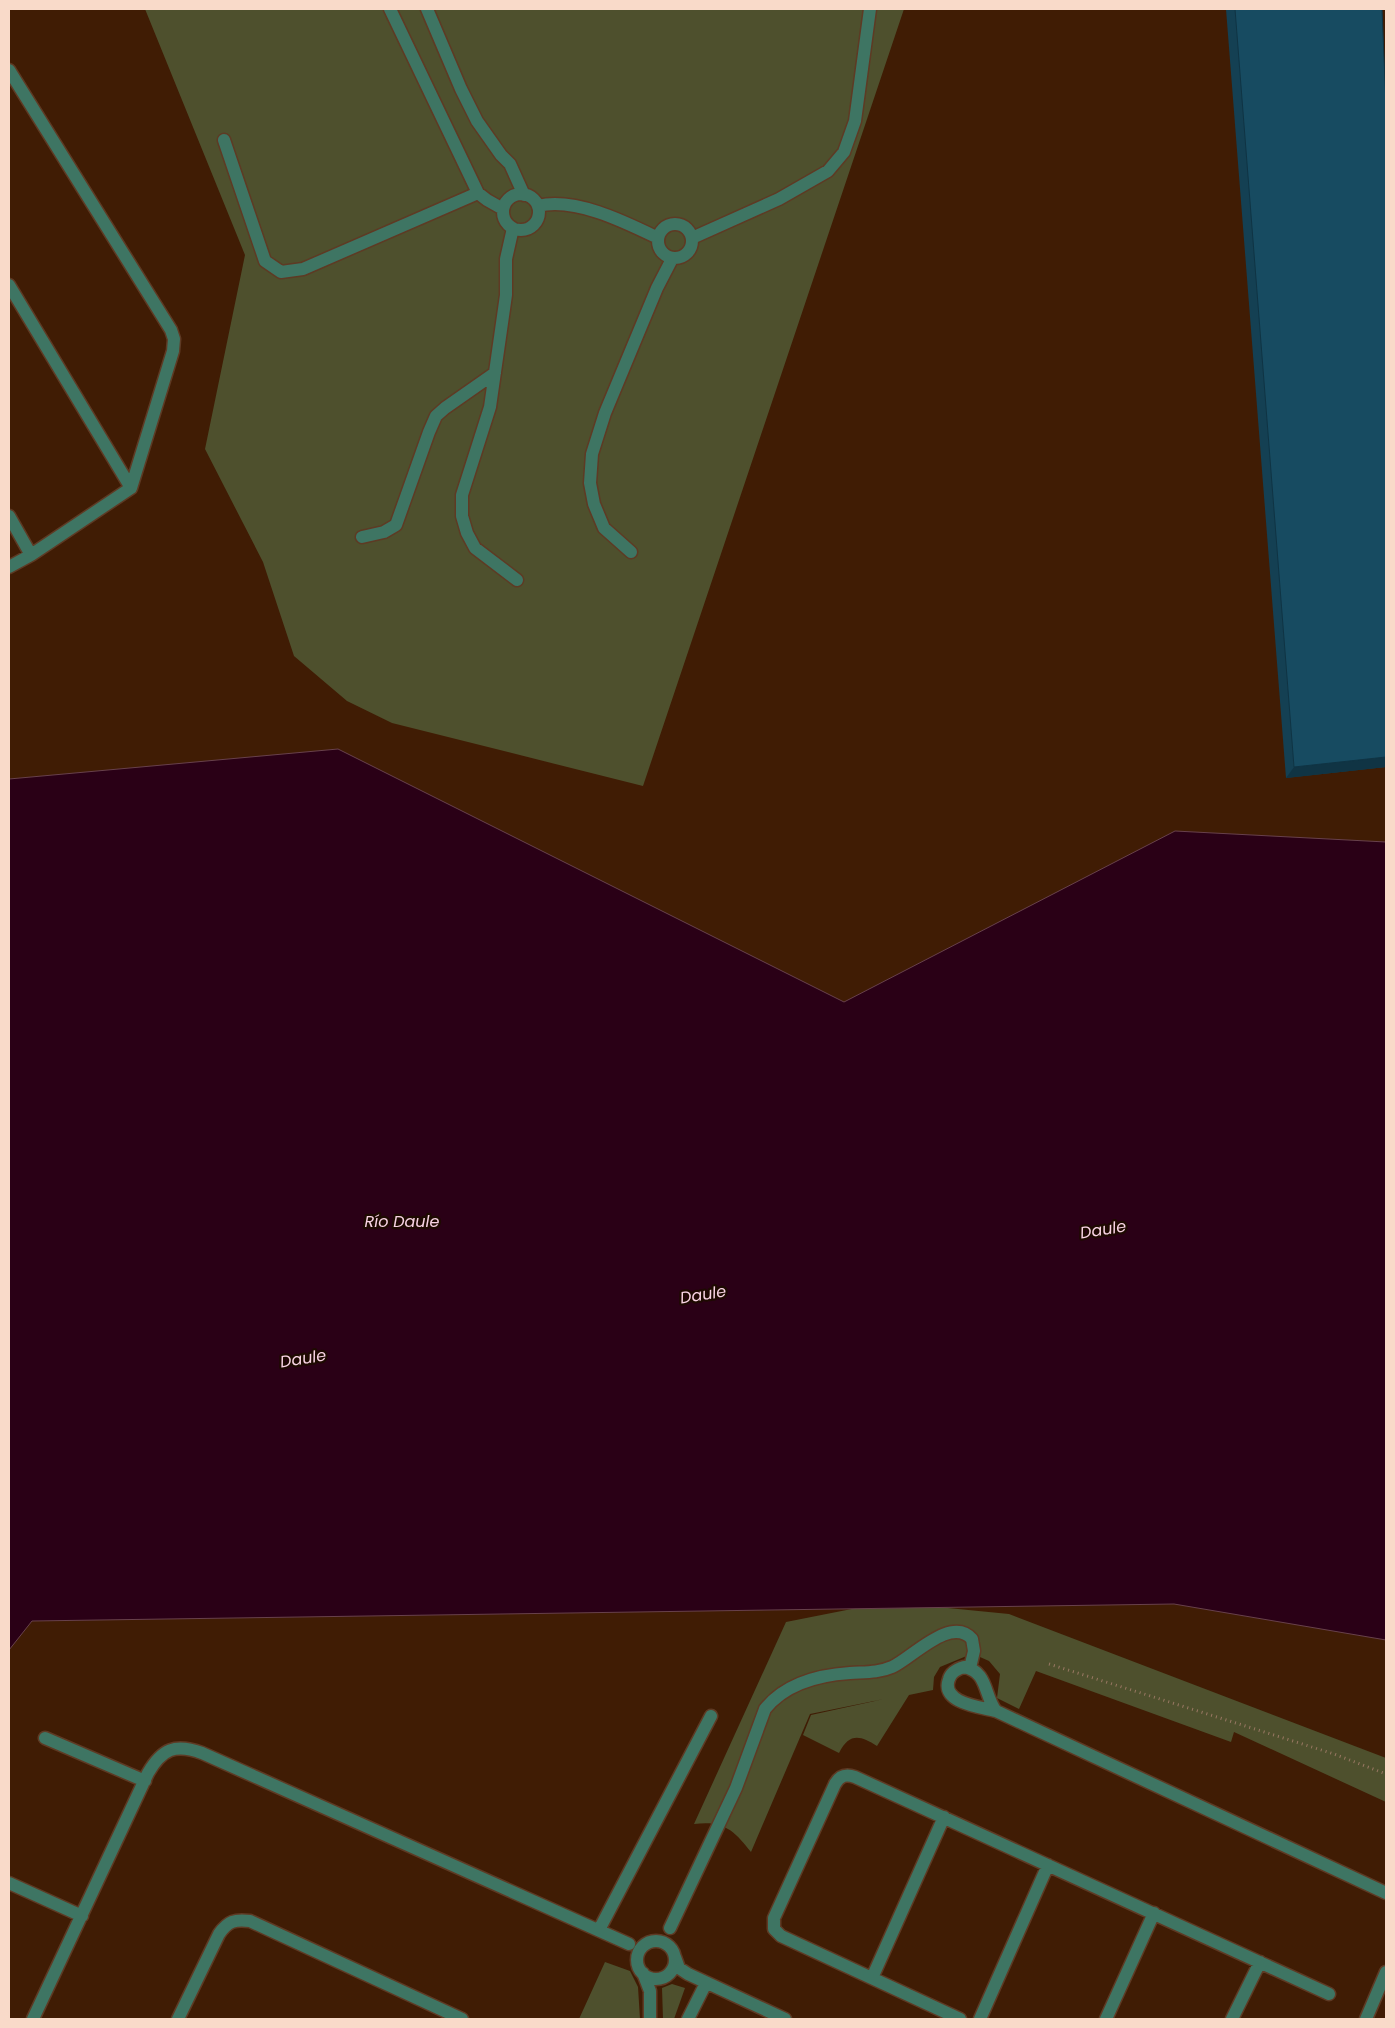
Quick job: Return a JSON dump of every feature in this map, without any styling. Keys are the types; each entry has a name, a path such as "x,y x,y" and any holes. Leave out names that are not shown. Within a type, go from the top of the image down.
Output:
{"street":[{"path":"390,9 478,193 503,210"},
{"path":"427,9 461,89 477,121 501,155 510,164 524,195"},
{"path":"692,238 779,199 828,171 834,165 844,152 855,121 870,9"},
{"path":"9,70 171,330 174,339 131,488 31,555 9,567"},
{"path":"224,140 265,261 281,272 303,269 478,193"},
{"path":"515,195 533,198 538,206 539,215 535,224 527,229 518,230 513,228 504,219 503,210 507,201 515,195"},
{"path":"538,206 562,204 610,216 658,238"},
{"path":"671,224 685,227 692,238 692,246 688,253 681,258 672,259 660,251 658,238 665,227 671,224"},
{"path":"513,228 506,259 506,295 490,408 462,495 462,516 467,533 475,548 517,580"},
{"path":"631,552 604,528 594,504 590,483 592,454 605,413 657,288 672,259"},
{"path":"9,285 131,488"},
{"path":"362,537 384,532 396,525 428,432 436,416 495,373"},
{"path":"9,516 31,555"},
{"path":"33,2019 144,1781 155,1761 165,1752 178,1748 190,1748 629,1944 641,1945 664,1935 670,1928 736,1788 765,1709 773,1699 784,1690 800,1683 836,1674 876,1672 891,1667 907,1659 928,1642 952,1632 963,1632 972,1639 974,1651 970,1668"},
{"path":"996,1711 992,1706 982,1678 970,1668 964,1667 954,1671 948,1681 949,1692 958,1700 996,1711 1386,1893"},
{"path":"599,1930 711,1716"},
{"path":"45,1738 144,1781"},
{"path":"960,2019 781,1936 774,1929 774,1918 838,1779 849,1775 855,1777 1329,1994"},
{"path":"872,1978 944,1817"},
{"path":"980,2019 1048,1865"},
{"path":"9,1883 82,1916"},
{"path":"1106,2019 1154,1913"},
{"path":"178,2019 224,1926 232,1921 240,1920 250,1921 462,2019"},
{"path":"670,1928 669,1936 679,1968 706,1983 785,2019"},
{"path":"650,2019 650,1991 638,1963 638,1958 639,1952 650,1942 666,1943 673,1952 673,1969 664,1977"},
{"path":"629,1944 636,1952 638,1958"},
{"path":"1232,2019 1260,1962"},
{"path":"1366,2019 1386,1972"},
{"path":"643,1973 653,1978 688,1974"},
{"path":"688,2019 706,1983"}],"path":[{"path":"1049,1664 1334,1754 1386,1774"}],"green space":[{"path":"145,9 904,9 643,786 392,723 347,701 294,656 263,562 205,449 245,255"},
{"path":"887,1602 1009,1614 1386,1758 1386,1802 1234,1732 1231,1742 1036,1671 1019,1709 997,1698 1000,1674 989,1661 969,1655 940,1667 934,1677 933,1690 909,1695 877,1746 860,1738 855,1738 847,1742 839,1753 803,1735 811,1715 884,1699 810,1714 751,1852 727,1828 713,1824 694,1824 786,1622"},
{"path":"605,1962 630,1971 638,1987 640,2019 579,2019"},
{"path":"672,1984 685,1988 674,2019 663,2019 662,1988"}],"water":[{"name":"Río Daule","path":"338,749 844,1002 1175,831 1386,842 1386,1640 1174,1604 32,1621 9,1650 9,779"}],"building":[{"path":"1235,9 1382,9 1386,105 1386,757 1294,767"}],"water label":[{"name":"Daule","path":"1103,1229"},
{"name":"Daule","path":"703,1294"},
{"name":"Daule","path":"303,1358"}]}
